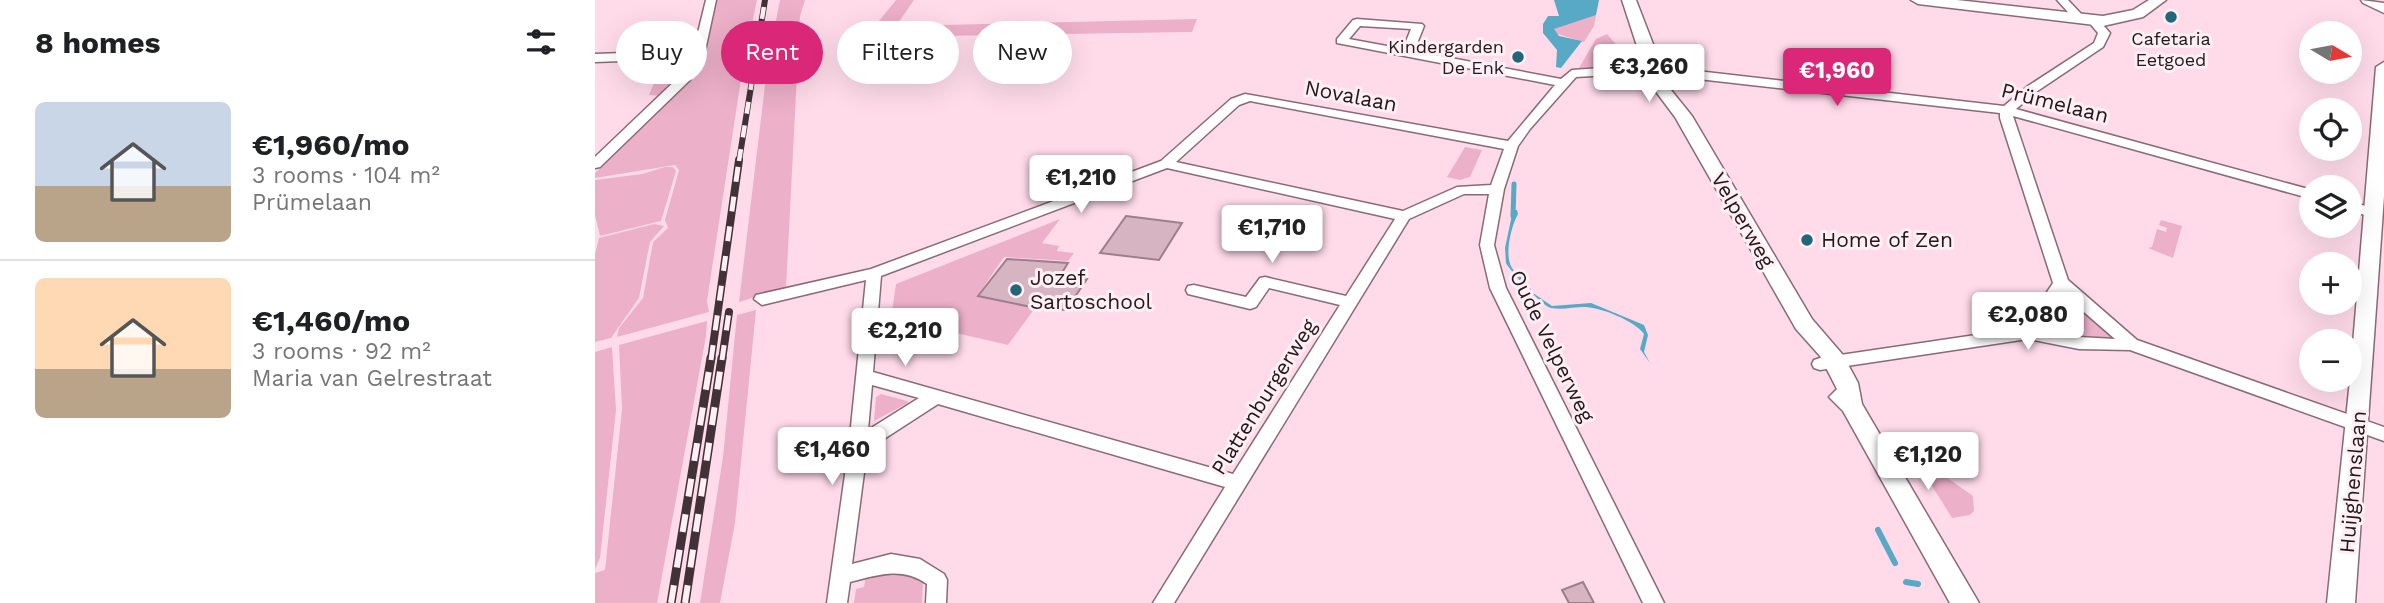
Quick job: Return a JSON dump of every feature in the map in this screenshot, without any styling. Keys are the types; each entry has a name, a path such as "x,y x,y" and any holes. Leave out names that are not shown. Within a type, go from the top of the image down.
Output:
{"street":[{"path":"706,21 711,0"},
{"path":"1918,0 2087,20 2127,17 2159,0"},
{"path":"2062,0 2103,33 2099,45 2032,89 2007,110 2006,118 2061,283 2131,344"},
{"path":"2368,0 2384,9"},
{"name":"Velperweg","path":"1635,4 1658,74 1659,85 1683,116 1804,324 1805,337 1827,363 1836,392 1851,405 1965,603"},
{"path":"1407,54 1418,26 1357,22 1341,41 1354,44 1407,54 1562,83 1580,72 1658,74"},
{"path":"595,58 616,57"},
{"name":"Huijghenslaan","path":"2341,603 2377,210 2384,67"},
{"name":"Prümelaan","path":"1658,74 2007,110 2299,191"},
{"name":"Oude Velperweg","path":"1562,83 1511,146 1497,189 1486,245 1498,288 1654,603"},
{"path":"595,164 679,84"},
{"name":"Novalaan","path":"1166,164 1235,102 1249,97 1511,146"},
{"path":"762,299 874,274 1166,164 1404,216 1462,190 1497,189"},
{"name":"Plattenburgerweg","path":"1163,603 1404,216"},
{"path":"837,603 858,446 874,274"},
{"path":"1194,290 1250,303 1265,282 1350,302"},
{"path":"2028,333 2061,283"},
{"path":"1827,363 2028,333 2105,344 2131,344 2384,434"},
{"path":"864,376 1237,483"},
{"path":"858,446 935,397"},
{"path":"840,576 901,561 921,567 937,580 936,603"}],"shaded area":[{"path":"717,0 757,0 753,21 721,21 721,84 740,84 707,301 709,312 617,337 619,328 643,298 653,242 668,228 665,220 679,170 675,165 595,178 595,173 688,84 707,84 707,48"},
{"path":"780,0 805,0 800,21 776,21"},
{"path":"896,0 914,0 899,21 879,21"},
{"path":"1587,15 1596,15 1594,26 1584,42 1554,33 1557,27"},
{"path":"1197,19 1192,32 1072,34 1072,22"},
{"path":"973,24 973,35 959,36 959,25"},
{"path":"1607,34 1634,65 1607,66 1604,62 1597,63 1598,67 1579,68 1596,39"},
{"path":"653,84 671,84 662,96 649,95"},
{"path":"765,84 796,84 786,288 739,302"},
{"path":"1465,147 1482,150 1470,177 1460,180 1447,177"},
{"path":"673,167 676,171 661,221 600,236 595,215 595,180 642,174"},
{"path":"1060,219 1042,243 1059,246 1057,251 1074,253 1068,261 1004,257 978,295 1035,308 1008,345 891,318 896,284"},
{"path":"2161,220 2182,226 2173,258 2148,248 2152,247 2157,229 2166,232 2167,228 2159,225"},
{"path":"654,224 664,226 650,242 639,298 611,338 595,342 595,254 599,238"},
{"path":"2060,293 2105,322 2116,340 2064,336 2043,330 2040,325"},
{"path":"756,310 735,523 720,603 700,603 723,457 737,315"},
{"path":"707,321 657,603 595,603 595,573 605,570 622,409 619,345"},
{"path":"612,347 616,410 600,558 595,569 595,352"},
{"path":"881,394 908,403 874,421 876,397"},
{"path":"1946,477 1973,496 1974,511 1970,515 1952,518 1929,481"},
{"path":"904,569 923,581 922,603 854,603 856,589 864,587 865,580"}],"water":[{"path":"1554,0 1599,0 1596,15 1554,29 1559,36 1582,41 1561,68 1556,67 1557,50 1543,33 1543,24 1548,16 1559,16"},
{"path":"1513,210 1517,210 1518,214 1512,229 1509,258 1511,266 1523,275 1533,293 1552,306 1591,303 1644,325 1648,335 1644,352 1650,363 1640,349 1644,334 1633,324 1599,309 1551,308 1541,301 1520,281 1506,263 1505,248"}],"building":[{"name":"Jozef Sartoschool","path":"1126,216 1182,223 1159,260 1100,253"},
{"name":"Jozef Sartoschool","path":"1007,259 1068,263 1060,276 1087,279 1066,310 1036,308 978,296"},
{"path":"1583,582 1594,603 1569,603 1562,590"}],"waterway":[{"path":"1513,216 1514,184"},
{"path":"1878,530 1895,563"},
{"path":"1906,582 1918,584"}],"railway":[{"path":"739,161 765,0"},
{"path":"711,360 739,160"},
{"path":"722,360 729,312"},
{"path":"671,603 711,358"},
{"path":"685,603 722,358"}],"place":[{"name":"Cafetaria Eetgoed","path":"2171,17"},
{"name":"Kindergarden De Enk","path":"1518,57"},
{"name":"Home of Zen","path":"1807,240"},
{"name":"Jozef Sartoschool","path":"1016,290"}]}
